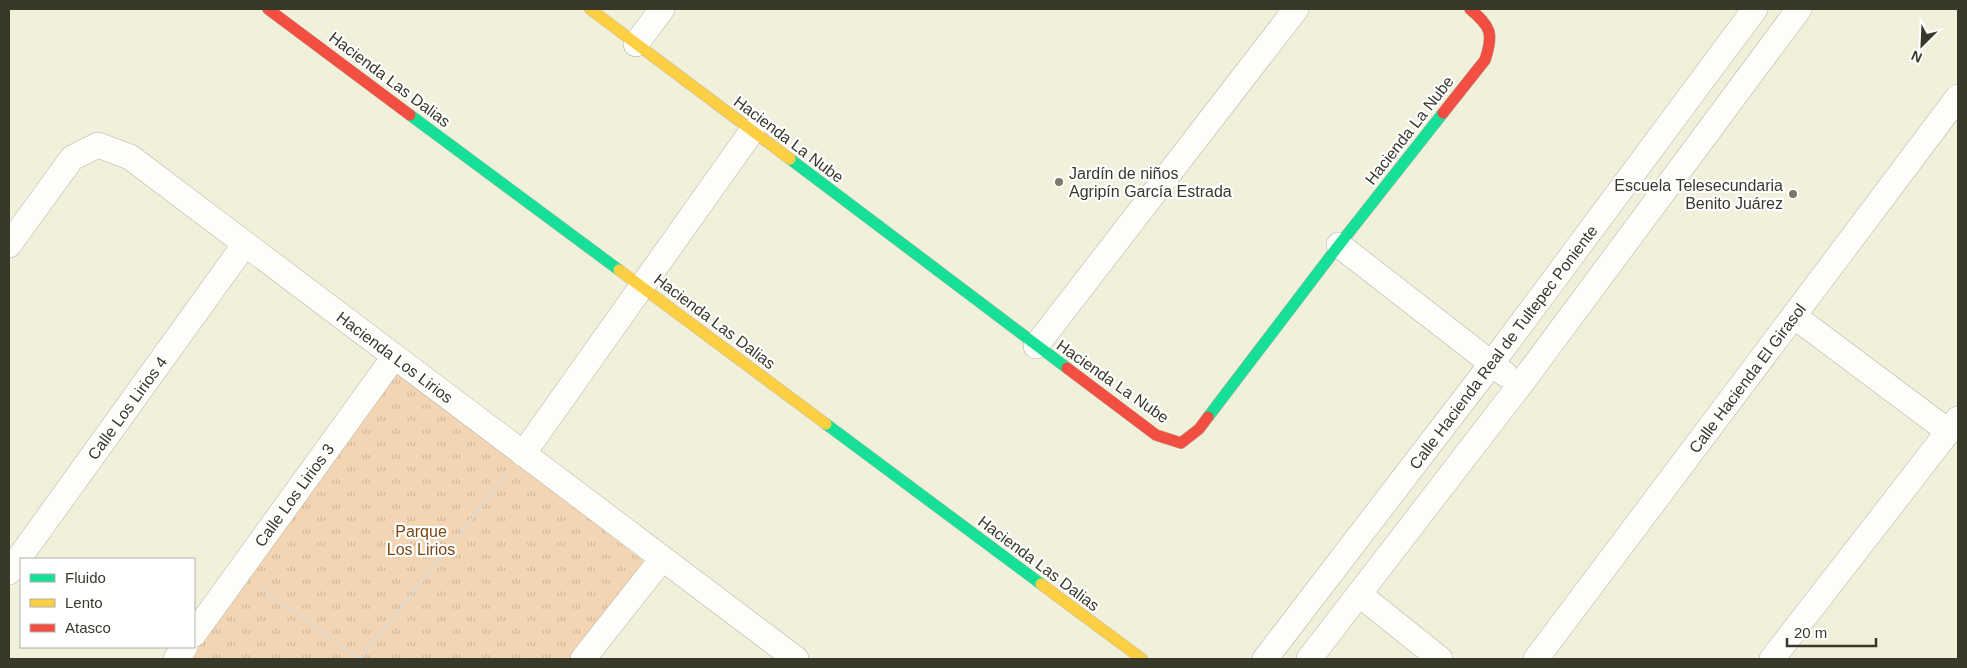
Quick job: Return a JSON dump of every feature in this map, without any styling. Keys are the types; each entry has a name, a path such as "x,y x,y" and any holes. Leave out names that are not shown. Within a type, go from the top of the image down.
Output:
{"street":[{"name":"Hacienda Las Dalias","path":"268,9 1142,659"},
{"name":"Hacienda La Nube","path":"590,9 1156,435 1181,443 1199,429 1339,245 1485,60 1492,40 1486,22 1470,9"},
{"path":"636,44 662,9"},
{"path":"1036,346 1296,9"},
{"name":"Calle Hacienda Real de Tultepec Poniente","path":"1265,659 1492,364 1755,9"},
{"path":"1309,659 1520,385 1798,9"},
{"name":"Calle Hacienda El Girasol","path":"1536,659 1958,97"},
{"path":"523,454 640,286 752,131"},
{"name":"Hacienda Los Lirios","path":"9,245 72,158 98,145 130,157 796,659"},
{"name":"Calle Los Lirios 4","path":"9,572 245,244"},
{"path":"1339,245 1520,385"},
{"path":"1772,659 1953,426 1794,316"},
{"name":"Calle Los Lirios 3","path":"195,633 394,356"},
{"path":"583,659 662,559"},
{"path":"1359,594 1440,659"},
{"path":"176,659 184,648"}],"path":[{"path":"238,573 360,659 523,454"}],"green space":[{"name":"Parque Los Lirios","path":"398,372 646,563 571,659 184,659 192,648 195,648 195,644"}],"traffic: fast":[{"path":"1208,417 1339,245 1443,113"},
{"path":"410,115 619,270"},
{"path":"790,159 1067,368"},
{"path":"826,424 1041,584"}],"traffic: slow":[{"path":"590,9 790,159"},
{"path":"619,270 826,424"},
{"path":"1041,584 1142,659"}],"traffic: jam":[{"path":"268,9 410,115"},
{"path":"1443,113 1485,60 1488,51 1489,31 1470,9"},
{"path":"1067,368 1156,435 1181,443 1199,429 1208,417"}],"place":[{"name":"Jardín de niños Agripín García Estrada","path":"1059,182"},
{"name":"Escuela Telesecundaria Benito Juárez","path":"1793,194"}]}
